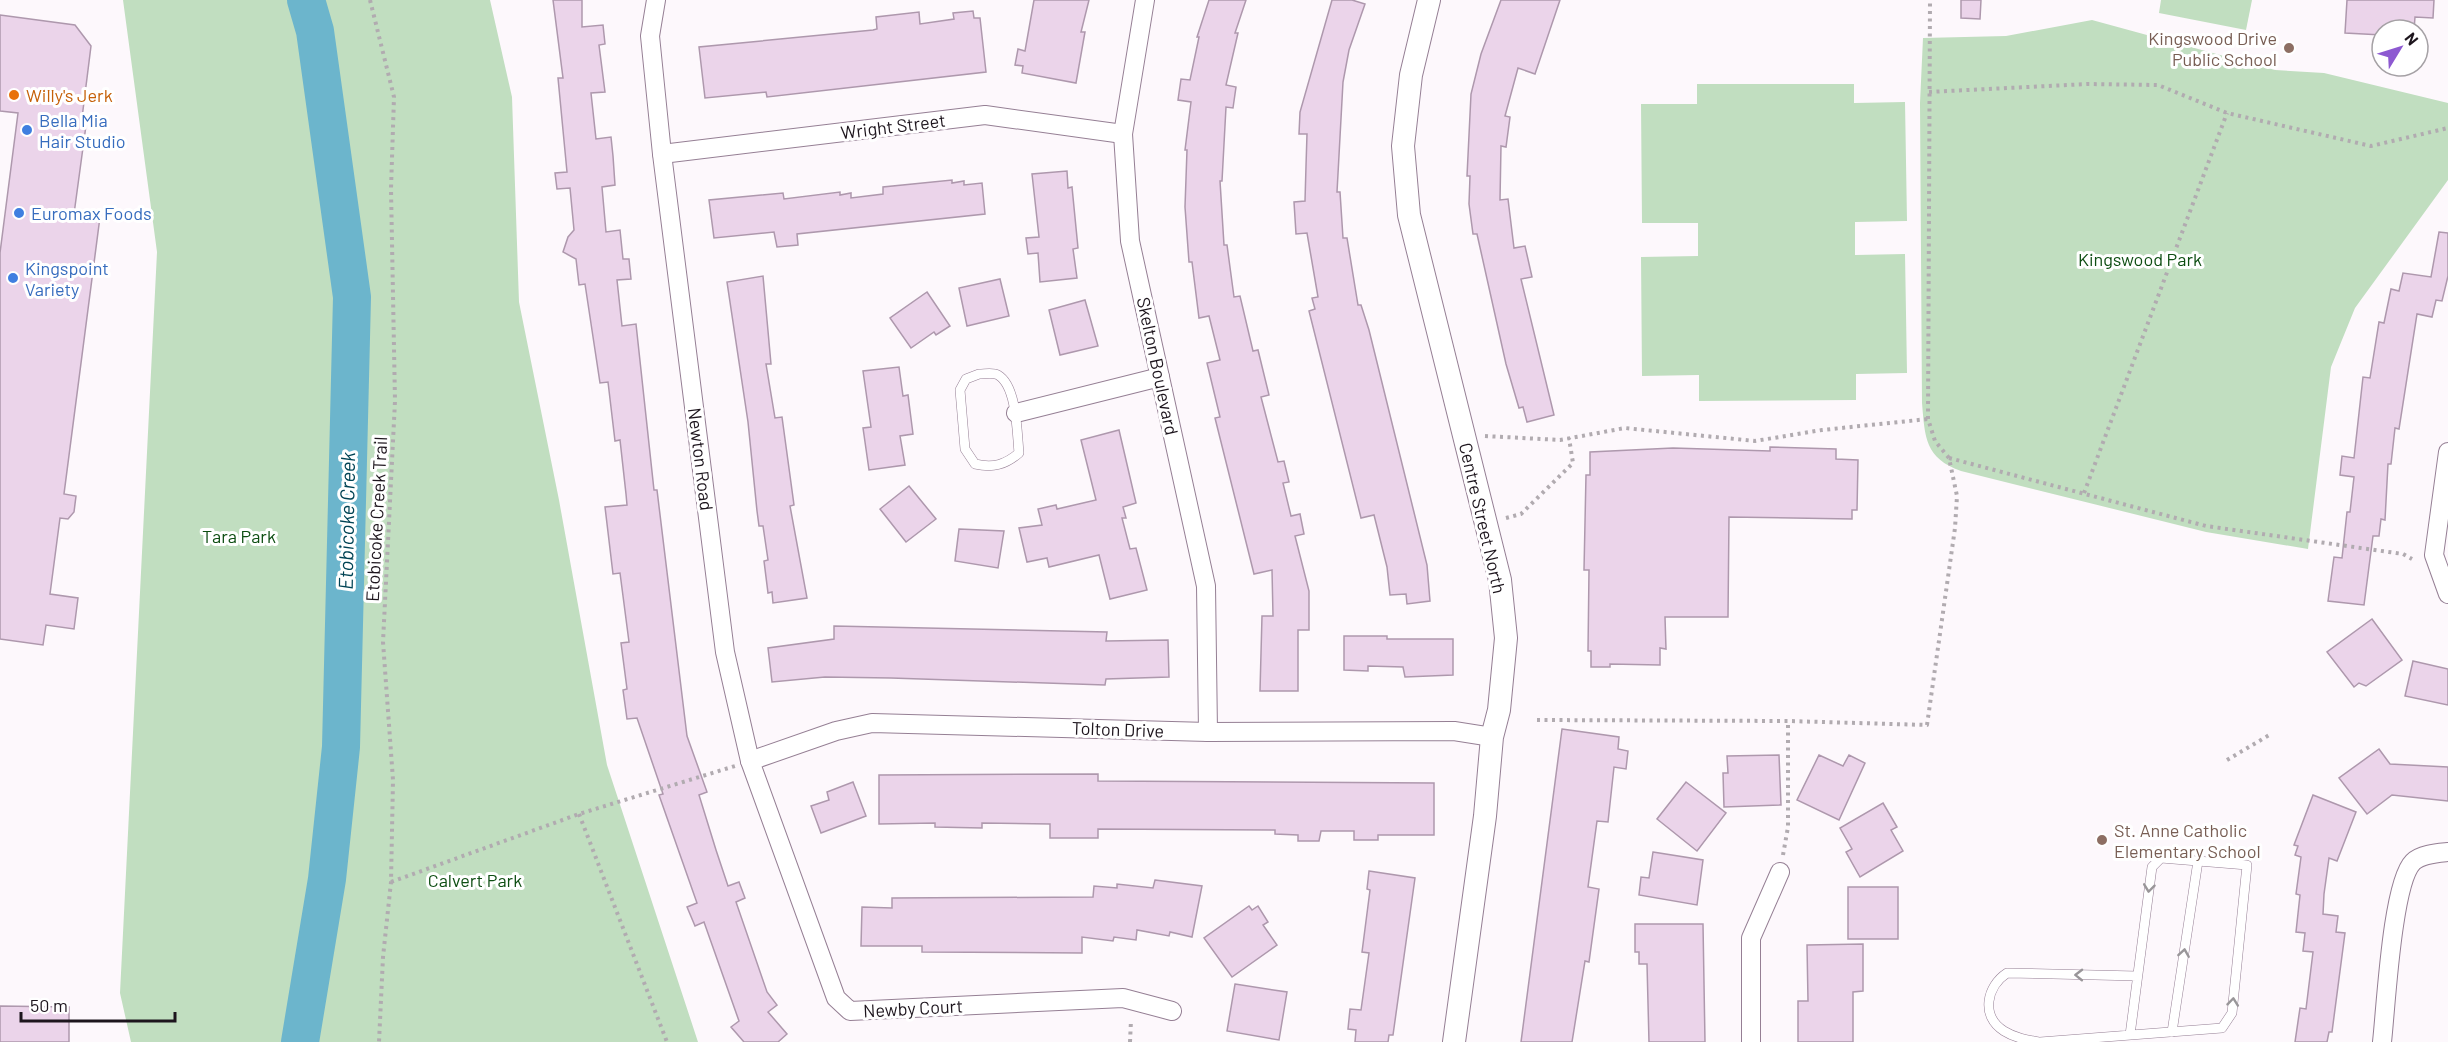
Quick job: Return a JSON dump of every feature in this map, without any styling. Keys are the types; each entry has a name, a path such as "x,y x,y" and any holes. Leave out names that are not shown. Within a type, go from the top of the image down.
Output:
{"street":[{"name":"Newton Road","path":"656,0 650,36 662,154 725,652 750,761"},
{"name":"Skelton Boulevard","path":"1145,0 1123,134 1130,241 1206,586 1208,732"},
{"name":"Centre Street North","path":"1429,0 1411,75 1404,158 1409,215 1500,580 1506,638 1499,710 1492,737 1485,816 1454,1042"},
{"name":"Wright Street","path":"662,154 985,115 1123,134"},
{"path":"1016,413 1160,377"},
{"path":"2448,452 2434,555 2448,594"},
{"name":"Tolton Drive","path":"750,761 836,731 872,723 1208,732 1454,731 1492,737"},
{"name":"Newby Court","path":"750,761 836,998 850,1011 1123,998 1172,1011"},
{"path":"2382,1042 2397,904 2403,881 2413,862 2426,855 2448,852"},
{"path":"1751,1042 1751,938 1780,872"}],"lane":[{"path":"979,374 996,374 1007,382 1016,413 1019,453 1007,464 988,467 975,465 965,450 960,390 966,379 979,374"},
{"path":"2130,1035 2152,867 2161,858 2247,865 2232,1013 2222,1028 2040,1042 2021,1039 2003,1031 1993,1021 1988,1006 1996,980 2007,974 2137,976"},
{"path":"2172,1032 2198,861"}],"path":[{"name":"Etobicoke Creek Trail","path":"370,0 394,97 391,189 395,402 383,642 393,780 391,882 379,1042"},
{"path":"1537,720 1788,721 1927,725 1955,528 1957,496 1949,458 1935,441 1928,419 1930,0"},
{"path":"1929,92 2087,84 2158,85 2227,113 2371,146 2448,128"},
{"path":"2084,493 2227,113"},
{"path":"1464,434 1569,438 1625,428 1755,441 1822,430 1928,419"},
{"path":"1486,525 1521,514 1573,463 1569,438"},
{"path":"1949,458 2206,526 2403,554 2412,559"},
{"path":"1780,872 1788,827 1788,721"},
{"path":"2227,760 2271,734"},
{"path":"391,882 579,814 750,761"},
{"path":"579,814 667,1042"}],"green space":[{"path":"123,0 490,0 512,97 519,302 559,500 607,765 698,1042 131,1042 120,993 157,252"},
{"path":"2161,0 2252,0 2246,30 2159,13"},
{"name":"Kingswood Park","path":"2092,20 2275,70 2324,73 2448,103 2448,180 2355,308 2331,367 2308,549 2206,532 1961,471 1940,460 1929,445 1924,427 1922,403 1920,103 1923,38 2006,36"},
{"path":"1697,84 1854,84 1854,103 1905,102 1907,221 1855,222 1855,255 1905,254 1907,373 1856,374 1856,400 1699,401 1699,375 1642,376 1641,257 1698,256 1698,223 1642,223 1641,104 1697,104"}],"building":[{"path":"553,0 582,0 582,27 603,25 605,44 599,45 605,92 591,93 596,139 611,137 615,185 602,187 606,232 620,230 623,259 629,259 631,279 617,280 622,326 636,324 654,490 657,490 687,736 707,792 699,795 728,886 739,882 745,898 736,902 767,992 777,1005 768,1012 787,1034 778,1042 744,1042 731,1027 739,1021 704,922 695,926 687,907 697,903 659,795 663,794 637,718 627,719 623,690 627,689 621,643 629,642 620,573 613,574 605,507 627,505 626,494 620,440 615,441 608,382 600,383 585,284 579,285 576,259 563,252 568,237 574,230 570,188 557,189 555,173 567,172 558,78 563,78"},
{"path":"1034,0 1089,0 1081,32 1085,32 1076,83 1022,73 1023,66 1015,65 1018,49 1025,51"},
{"path":"1209,0 1246,0 1235,33 1238,33 1226,85 1236,87 1233,108 1226,107 1222,181 1220,181 1224,245 1227,245 1234,297 1240,296 1253,351 1258,350 1269,395 1261,397 1278,462 1284,461 1289,482 1283,483 1291,516 1300,514 1304,534 1295,536 1309,591 1309,630 1298,630 1298,691 1260,691 1262,616 1273,616 1272,570 1254,574 1215,418 1220,417 1207,363 1220,360 1209,316 1199,318 1192,262 1189,262 1185,207 1187,150 1185,150 1191,102 1178,100 1181,79 1190,80 1199,37 1197,37"},
{"path":"1332,0 1352,0 1365,4 1349,50 1343,82 1337,192 1340,192 1343,238 1347,238 1358,305 1361,305 1369,330 1427,565 1430,601 1407,604 1406,594 1390,595 1387,567 1374,515 1361,518 1309,311 1315,309 1312,298 1318,297 1307,233 1296,234 1294,202 1305,201 1307,134 1299,134 1300,112"},
{"path":"1501,0 1560,0 1535,74 1518,68 1505,116 1510,117 1506,147 1501,146 1500,200 1508,199 1514,248 1525,246 1532,277 1521,279 1554,415 1527,422 1523,407 1519,408 1506,364 1477,234 1473,234 1469,204 1470,176 1467,176 1471,94 1481,54"},
{"path":"1961,0 1981,0 1980,19 1961,18"},
{"path":"2347,0 2434,0 2433,18 2370,18 2370,34 2345,33"},
{"path":"973,11 974,18 980,18 986,72 767,97 766,92 705,98 699,47 873,30 877,29 876,17 919,12 920,24 954,19 953,13"},
{"path":"0,15 75,25 91,46 82,118 87,118 74,214 100,217 64,494 76,496 74,512 68,519 60,518 50,594 78,598 74,629 46,625 43,645 0,639 0,253 18,113 0,111"},
{"path":"1067,171 1068,188 1072,187 1078,248 1073,249 1077,278 1040,282 1038,253 1028,254 1026,238 1039,237 1032,174"},
{"path":"952,180 952,183 964,181 964,185 982,183 985,214 797,234 798,245 777,247 774,232 714,238 709,200 783,193 784,199 840,192 840,195 851,193 851,198 883,194 883,187"},
{"path":"2439,232 2448,233 2448,276 2442,301 2436,300 2432,317 2417,314 2399,429 2395,428 2391,464 2388,464 2385,520 2381,519 2379,536 2373,536 2364,605 2328,601 2334,557 2342,558 2354,477 2340,475 2342,456 2354,458 2363,377 2370,378 2379,322 2384,323 2391,289 2399,291 2403,273 2431,277"},
{"path":"763,276 771,364 766,364 775,418 782,417 794,505 790,506 807,598 773,603 772,592 768,593 764,561 768,560 763,526 759,526 748,422 727,282"},
{"path":"1000,279 1009,316 967,326 959,288"},
{"path":"927,292 950,326 936,335 934,332 911,348 890,318"},
{"path":"1085,300 1098,346 1060,355 1049,310"},
{"path":"899,367 903,396 908,395 913,434 900,436 905,465 869,470 863,428 871,427 863,371"},
{"path":"1119,430 1136,503 1123,507 1126,518 1122,518 1130,549 1136,548 1147,590 1110,599 1099,555 1049,567 1047,558 1027,562 1019,528 1042,525 1038,509 1056,505 1057,509 1096,500 1081,440"},
{"path":"1770,447 1836,449 1836,459 1858,460 1857,510 1852,510 1852,519 1729,517 1728,617 1665,617 1666,649 1660,648 1660,665 1610,664 1610,667 1591,667 1591,651 1588,651 1589,570 1584,570 1586,475 1590,475 1590,452 1673,448 1770,451"},
{"path":"909,486 936,519 906,542 880,509"},
{"path":"959,529 1004,531 998,568 955,561"},
{"path":"2372,619 2402,660 2366,686 2359,683 2354,687 2327,652"},
{"path":"834,626 1107,632 1106,641 1168,640 1169,677 1106,679 1105,685 825,677 772,682 768,648 834,639"},
{"path":"1344,636 1387,636 1387,639 1453,639 1453,675 1405,677 1403,667 1368,666 1368,671 1344,670"},
{"path":"2413,661 2448,669 2448,705 2405,696"},
{"path":"1562,729 1619,737 1618,749 1628,751 1626,769 1614,767 1608,822 1597,821 1588,887 1599,889 1589,962 1585,961 1572,1042 1521,1042"},
{"path":"2379,749 2390,764 2448,767 2448,801 2392,795 2367,814 2339,778"},
{"path":"1779,755 1781,805 1724,807 1723,773 1728,773 1727,756"},
{"path":"1819,755 1843,766 1849,755 1865,763 1839,820 1797,800"},
{"path":"1098,774 1098,781 1434,783 1434,835 1378,835 1378,840 1354,840 1354,831 1321,831 1319,841 1298,841 1298,835 1275,834 1275,830 1098,829 1098,838 1050,838 1050,824 982,823 982,828 935,827 935,823 879,824 879,775"},
{"path":"853,782 866,816 821,833 811,806 829,800 827,792"},
{"path":"1686,782 1726,813 1697,851 1657,819"},
{"path":"2313,795 2356,812 2337,861 2329,858 2324,894 2323,914 2338,916 2336,932 2345,933 2332,1032 2329,1032 2327,1042 2295,1042 2300,1008 2306,1009 2313,952 2303,951 2305,933 2296,932 2300,895 2296,894 2301,857 2295,855 2298,846 2294,845"},
{"path":"1883,803 1897,827 1891,830 1903,851 1860,877 1846,852 1852,849 1840,828"},
{"path":"1653,852 1703,860 1697,905 1639,895 1641,877 1649,878"},
{"path":"1369,871 1415,878 1393,1035 1389,1035 1388,1042 1355,1042 1356,1030 1348,1029 1350,1009 1361,1010 1369,953 1362,952 1370,890 1367,889"},
{"path":"1155,880 1202,886 1192,937 1170,932 1169,936 1137,930 1136,940 1114,937 1113,941 1082,937 1082,953 922,952 922,946 861,946 862,907 892,908 892,898 1093,897 1094,886 1117,888 1117,884 1153,888"},
{"path":"1848,887 1898,887 1898,939 1848,939"},
{"path":"1249,906 1252,910 1258,906 1268,922 1263,925 1277,945 1232,977 1204,938"},
{"path":"1635,924 1703,924 1705,1042 1649,1042 1647,964 1639,964 1639,952 1635,952"},
{"path":"1863,944 1863,991 1853,992 1853,1042 1798,1042 1798,1001 1808,1001 1807,945"},
{"path":"1235,984 1287,992 1279,1040 1227,1031"},
{"path":"0,1006 69,1007 69,1042 0,1042"}],"waterway":[{"name":"Etobicoke Creek","path":"300,1042 327,879 341,747 352,297 315,31 306,0"}],"place":[{"name":"Kingswood Drive Public School","path":"2289,48"},
{"name":"Willy's Jerk","path":"14,95"},
{"name":"Bella Mia Hair Studio","path":"27,130"},
{"name":"Euromax Foods","path":"19,213"},
{"name":"Kingspoint Variety","path":"13,278"},
{"name":"St. Anne Catholic Elementary School","path":"2102,840"}],"park label":[{"name":"Tara Park","path":"239,536"},
{"name":"Calvert Park","path":"475,880"}]}
